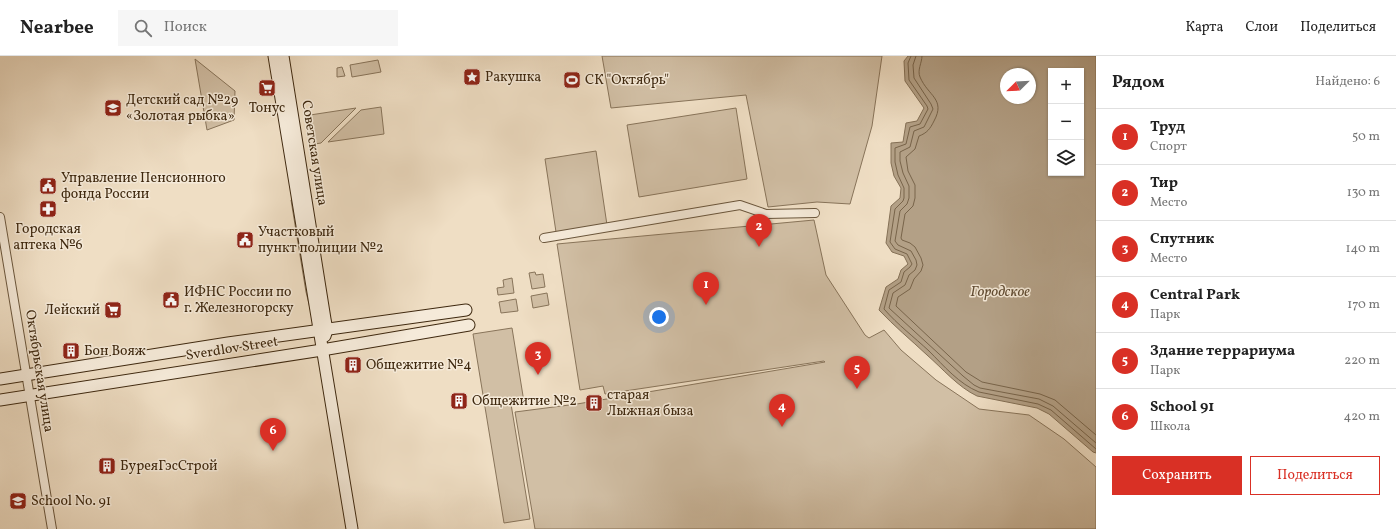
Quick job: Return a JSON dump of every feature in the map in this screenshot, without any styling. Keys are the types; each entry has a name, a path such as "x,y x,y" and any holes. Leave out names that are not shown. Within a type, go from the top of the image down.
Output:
{"street":[{"name":"Советская улица","path":"274,56 323,330"},
{"name":"Советская улица","path":"283,56 323,330 322,350 352,529"},
{"path":"544,238 740,205 766,214 816,213"},
{"name":"Октябрьская улица","path":"0,217 52,529"},
{"name":"Sverdlov Street","path":"0,379 228,343 466,310"},
{"name":"Sverdlov Street","path":"0,400 322,350 469,325"}],"shaded area":[{"path":"602,56 882,56 872,126 850,204 817,202 768,207 746,95 611,108"},
{"path":"195,59 235,91 234,120 207,130"},
{"path":"378,60 381,72 352,77 350,65"},
{"path":"342,67 345,76 337,77 337,68"},
{"path":"381,107 384,134 328,142 361,110"},
{"path":"356,108 321,143 315,144 310,115"},
{"path":"736,108 747,179 639,197 627,125"},
{"path":"596,151 607,225 556,232 545,159"},
{"path":"291,200 294,200 312,316 306,292"},
{"path":"814,220 826,275 865,335 869,338 884,330 901,350 936,380 979,409 1029,415 1064,439 1096,467 1096,529 535,529 515,412 577,404 825,362 605,394 603,386 580,390 557,244"},
{"path":"535,272 536,275 543,274 545,287 532,289 529,273"},
{"path":"512,278 514,293 498,295 497,288 504,287 503,280"},
{"path":"547,293 549,305 533,308 531,296"},
{"path":"516,299 518,311 501,313 499,302"},
{"path":"512,328 524,402 511,404 530,519 504,523 473,334"}],"water":[{"name":"Городское","path":"908,56 1096,56 1096,453 1049,414 1037,408 977,396 963,388 879,310 886,287 898,279 901,270 908,264 904,256 892,252 886,243 891,206 900,198 901,188 894,176 891,163 891,143 903,142 906,123 917,121 924,108 905,81 904,61"}],"place":[{"name":"Ракушка","path":"472,77"},
{"name":"СК \"Октябрь\"","path":"572,80"},
{"name":"Тонус","path":"267,88"},
{"name":"Детский сад №29 «Золотая рыбка»","path":"113,108"},
{"name":"Управление Пенсионного фонда России","path":"48,186"},
{"name":"Городская аптека №6","path":"48,209"},
{"name":"Участковый пункт полиции №2","path":"245,240"},
{"name":"Тир","path":"759,247"},
{"name":"ИФНС России по г. Железногорску","path":"171,300"},
{"name":"Труд","path":"706,305"},
{"name":"Лейский","path":"113,310"},
{"name":"Бон Вояж","path":"71,351"},
{"name":"Общежитие №4","path":"353,365"},
{"name":"Спутник","path":"538,375"},
{"name":"Здание террариума","path":"857,389"},
{"name":"Общежитие №2","path":"459,401"},
{"name":"старая Лыжная быза","path":"594,403"},
{"name":"Central Park","path":"782,427"},
{"name":"School 91","path":"273,451"},
{"name":"БуреяГэсСтрой","path":"107,466"},
{"name":"School No. 91","path":"18,501"}]}
